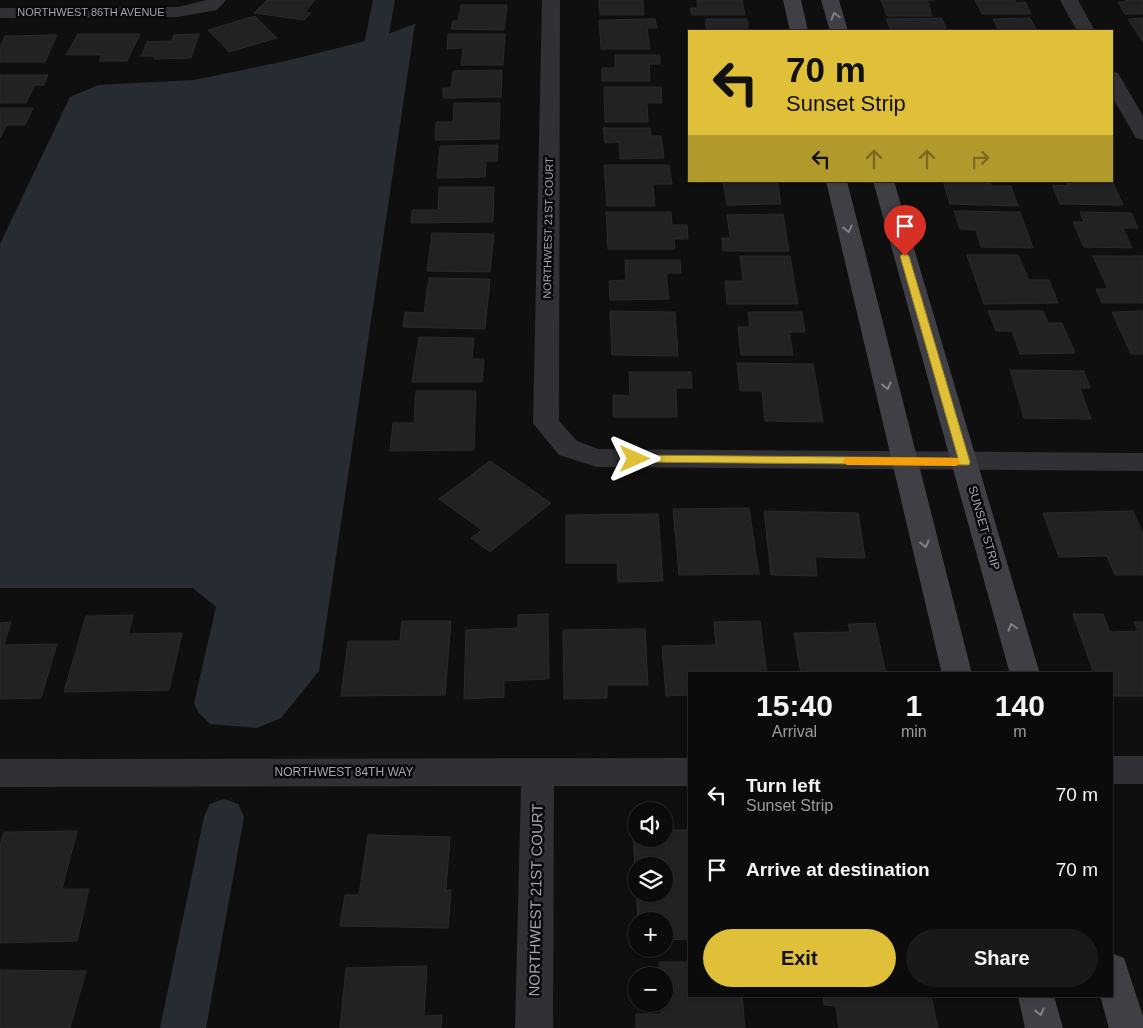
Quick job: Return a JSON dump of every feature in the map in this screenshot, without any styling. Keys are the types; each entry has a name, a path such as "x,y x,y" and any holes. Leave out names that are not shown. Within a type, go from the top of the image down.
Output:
{"street":[{"name":"NORTHWEST 21ST COURT","path":"551,0 546,423 568,448 596,458 905,461"},
{"path":"792,0 800,30"},
{"path":"830,0 839,30"},
{"path":"1069,0 1085,30"},
{"name":"NORTHWEST 86TH AVENUE","path":"0,13 178,12 214,3"},
{"path":"1113,81 1143,134"},
{"path":"836,182 956,672"},
{"name":"SUNSET STRIP","path":"883,182 1024,672"},
{"path":"905,461 1143,462"},
{"path":"1113,770 1143,770"},
{"name":"NORTHWEST 21ST COURT","path":"534,1028 538,772"},
{"name":"NORTHWEST 84TH WAY","path":"0,773 688,772"},
{"path":"1113,979 1128,1028"},
{"path":"1036,997 1044,1028"}],"shaded area":[{"path":"415,24 319,671 281,718 257,728 210,724 198,712 194,703 216,607 193,588 0,588 0,244 70,97 98,85 194,80 286,61 377,38"}],"building":[{"path":"267,0 315,0 305,12 311,13 304,20 254,13"},
{"path":"599,0 643,0 644,15 600,15"},
{"path":"697,0 742,0 745,15 692,15 690,8 698,8"},
{"path":"881,0 927,0 932,16 887,16"},
{"path":"975,0 1015,0 1016,3 1025,2 1031,14 982,14"},
{"path":"1125,0 1143,0 1143,14 1125,14 1118,2 1126,2"},
{"path":"461,5 507,5 504,30 451,29 453,21 458,21"},
{"path":"255,16 277,38 229,52 208,30"},
{"path":"942,18 947,30 891,30 886,19"},
{"path":"1030,18 1036,30 998,30 993,19"},
{"path":"1143,18 1143,42 1128,19"},
{"path":"655,19 657,28 647,28 650,49 601,49 599,20"},
{"path":"706,19 747,19 748,30 706,30"},
{"path":"78,34 140,34 127,61 99,61 102,55 66,55"},
{"path":"199,34 191,58 154,59 154,56 141,56 147,42 172,41 174,35"},
{"path":"448,34 505,34 503,65 461,65 463,48 447,49"},
{"path":"57,35 45,62 0,62 0,47 5,36"},
{"path":"615,55 660,55 660,64 649,64 650,81 602,81 602,68 615,68"},
{"path":"502,70 501,97 443,98 443,88 451,88 453,71"},
{"path":"0,75 48,75 44,85 35,85 26,103 0,103"},
{"path":"604,87 661,87 662,103 647,103 648,122 605,122"},
{"path":"454,103 500,103 499,139 435,140 436,122 453,122"},
{"path":"0,108 33,108 25,125 7,125 0,138"},
{"path":"603,128 650,128 651,136 661,136 664,158 620,159 619,142 605,143"},
{"path":"498,145 497,161 486,161 485,177 437,178 440,146"},
{"path":"604,165 669,165 672,184 653,184 655,206 607,206"},
{"path":"723,182 777,182 781,204 727,205"},
{"path":"943,182 989,182 991,186 1011,186 1018,206 950,204"},
{"path":"1067,182 1112,182 1123,205 1060,204 1052,185 1068,186"},
{"path":"439,187 494,187 493,222 411,223 412,210 438,210"},
{"path":"954,211 1020,212 1033,248 981,247 976,230 960,229"},
{"path":"606,212 671,212 672,225 687,225 688,239 674,239 675,249 608,249"},
{"path":"1080,212 1131,213 1138,228 1123,228 1132,248 1084,247 1073,222 1084,222"},
{"path":"783,214 789,251 723,251 722,238 730,238 727,215"},
{"path":"432,233 494,234 490,272 427,271"},
{"path":"967,255 1018,255 1029,280 1049,280 1058,303 984,304"},
{"path":"740,256 790,256 798,304 727,304 725,281 743,281"},
{"path":"1093,256 1143,256 1143,303 1102,303 1096,289 1108,289"},
{"path":"625,260 680,260 681,273 666,273 669,299 610,300 609,281 626,280"},
{"path":"429,278 490,279 485,329 403,327 405,312 424,313"},
{"path":"610,311 675,312 678,356 612,355"},
{"path":"988,311 1043,311 1048,323 1062,323 1075,353 1020,354 1012,331 996,331"},
{"path":"1143,311 1143,354 1131,354 1112,312"},
{"path":"748,312 802,312 805,332 789,332 793,355 741,355 738,327 750,327"},
{"path":"419,337 474,338 472,359 484,359 482,382 412,382"},
{"path":"737,363 813,364 823,422 765,421 762,391 740,391"},
{"path":"1010,370 1084,371 1090,388 1080,388 1091,419 1024,418"},
{"path":"629,372 691,372 692,388 676,388 677,417 613,417 613,395 630,396"},
{"path":"416,391 476,391 474,450 390,451 393,423 414,423"},
{"path":"490,461 551,503 490,552 471,538 482,530 439,499"},
{"path":"749,508 759,574 679,575 673,509"},
{"path":"764,511 858,513 865,558 815,557 817,576 771,575"},
{"path":"1133,511 1143,534 1143,575 1115,575 1107,556 1059,557 1043,513"},
{"path":"658,514 663,581 618,582 617,563 566,563 566,515"},
{"path":"548,614 549,679 504,681 504,697 464,699 466,630 518,628 518,615"},
{"path":"1073,614 1103,614 1110,632 1138,631 1134,622 1143,622 1143,696 1113,696 1113,672 1093,672"},
{"path":"133,615 128,634 182,633 169,690 64,692 86,616"},
{"path":"402,621 451,621 445,695 341,696 348,641 400,641"},
{"path":"760,621 767,672 688,672 688,695 666,696 662,646 716,645 714,622"},
{"path":"11,622 4,645 57,644 41,698 0,699 0,623"},
{"path":"875,623 886,672 801,672 794,633 850,632 848,624"},
{"path":"645,629 648,685 607,685 607,698 564,699 563,630"},
{"path":"673,830 688,830 688,939 673,940 673,912 637,912 637,902 673,902 673,857 634,857 634,847 673,847"},
{"path":"77,831 62,889 89,889 77,941 0,943 0,845 4,832"},
{"path":"368,835 450,837 446,890 451,890 448,928 340,926 345,895 359,895"},
{"path":"659,962 688,962 688,997 742,997 745,1028 636,1028 636,1014 661,1014 661,1012 673,1012 673,967 659,967"},
{"path":"427,966 424,1016 442,1015 441,1028 340,1028 346,968"},
{"path":"0,970 86,971 70,1028 0,1028"},
{"path":"823,997 931,997 938,1028 839,1028 836,1006 824,1005"}],"waterway":[{"path":"368,83 384,0"},
{"path":"183,1028 224,817"}],"slow traffic":[{"path":"847,461 956,462"}],"route":[{"path":"635,459 965,462 905,256"}]}
